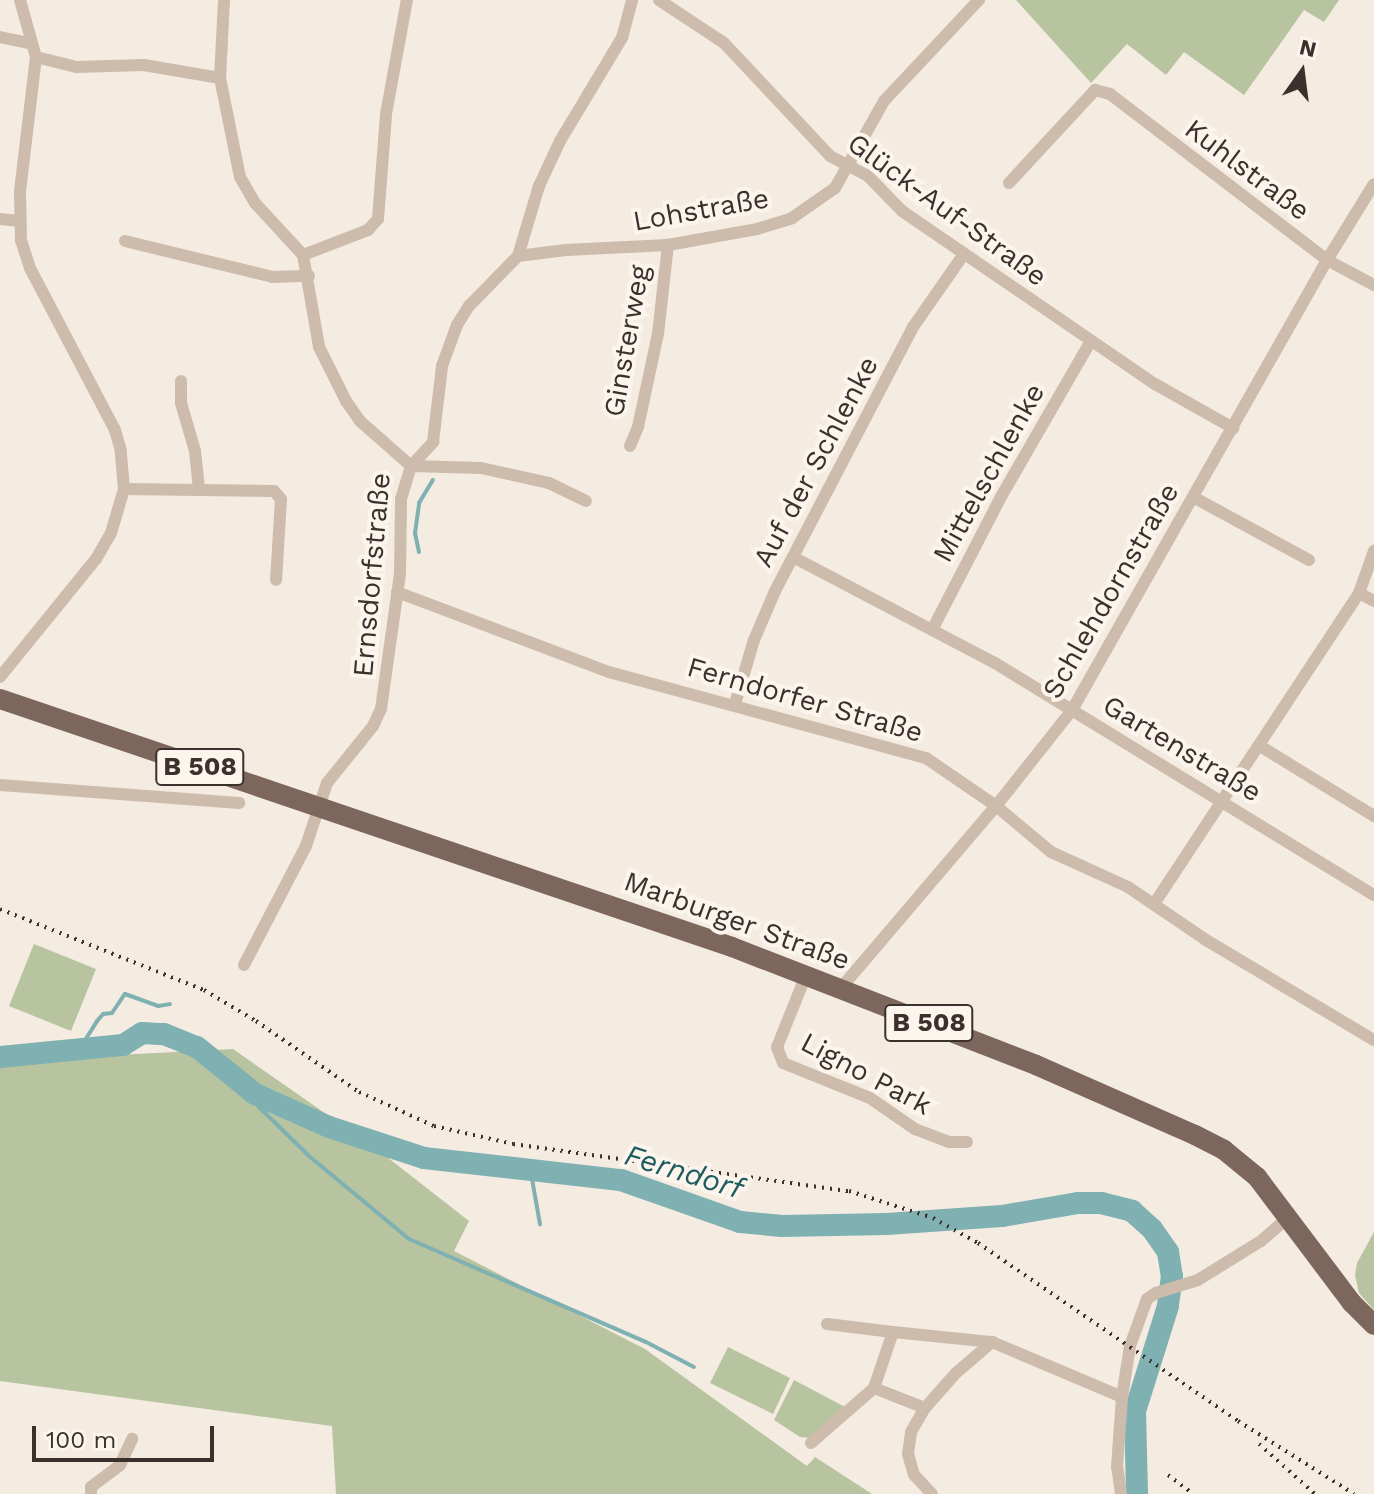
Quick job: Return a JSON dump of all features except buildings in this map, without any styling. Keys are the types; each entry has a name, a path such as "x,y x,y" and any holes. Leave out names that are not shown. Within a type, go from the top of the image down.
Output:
{"main road":[{"name":"Marburger Straße","path":"0,699 806,975 1036,1065 1215,1145 1245,1165 1352,1303 1374,1325"}],"street":[{"path":"0,677 96,559 111,533 124,489 121,451 115,430 30,268 21,240 20,191 36,57 29,43 20,0"},
{"name":"Ernsdorfstraße","path":"224,0 220,78 230,136 246,190 303,255 319,347 331,374 360,421 411,466 401,499 397,592 381,709 373,726 327,783 306,846 244,965"},
{"path":"303,255 368,230 378,219 386,114 407,0"},
{"path":"411,466 433,442 442,366 457,325 469,306 518,256 539,186 560,141 622,38 632,0"},
{"name":"Glück-Auf-Straße","path":"659,0 724,43 830,156 868,176 902,211 1091,341 1233,428"},
{"name":"Lohstraße","path":"518,256 668,245 757,229 792,218 835,188 884,101 979,0"},
{"path":"0,37 29,43"},
{"path":"36,57 76,67 144,65 220,78"},
{"name":"Kuhlstraße","path":"1009,183 1095,90 1110,94 1327,260 1374,285"},
{"name":"Schlehdornstraße","path":"841,988 996,806 1072,710 1327,260 1374,184"},
{"path":"0,219 20,221"},
{"path":"125,241 273,277 309,276"},
{"name":"Ginsterweg","path":"630,446 638,427 658,334 668,245"},
{"name":"Auf der Schlenke","path":"735,704 754,640 793,557 913,327 964,254"},
{"name":"Mittelschlenke","path":"932,630 1002,495 1091,341"},
{"path":"181,381 181,403 195,451 199,489"},
{"path":"411,466 492,470 549,483 586,501"},
{"path":"124,489 274,491 281,499 276,580"},
{"path":"1193,497 1309,560"},
{"path":"1154,904 1359,593 1374,551"},
{"name":"Gartenstraße","path":"793,557 995,663 1374,895"},
{"name":"Ferndorfer Straße","path":"397,592 609,672 926,758 996,806 1051,852 1128,887 1206,940 1374,1040"},
{"path":"1359,593 1374,601"},
{"path":"1260,746 1374,816"},
{"path":"0,785 239,803"},
{"name":"Ligno Park","path":"806,975 777,1047 783,1063 870,1098 915,1129 949,1142 967,1142"},
{"path":"1121,1494 1117,1467 1122,1397 1130,1346 1147,1299 1156,1293 1198,1280 1261,1241 1287,1218"},
{"path":"827,1324 992,1342 1122,1397"},
{"path":"811,1443 874,1388 893,1332"},
{"path":"932,1494 914,1475 908,1454 911,1432 925,1408 992,1342"},
{"path":"874,1388 925,1408"},
{"path":"91,1494 91,1487 120,1465 132,1439"}],"green space":[{"path":"1016,0 1339,0 1324,22 1304,10 1244,95 1184,52 1166,75 1127,44 1091,83"},
{"path":"34,944 96,969 71,1031 9,1006"},
{"path":"233,1049 378,1150 469,1221 454,1251 645,1349 807,1466 815,1457 872,1494 336,1494 332,1426 0,1381 0,1061"},
{"path":"1374,1232 1374,1310 1359,1293 1355,1275 1357,1263"},
{"path":"728,1347 790,1378 773,1414 710,1383"},
{"path":"794,1380 847,1408 811,1438 800,1437 774,1420"}],"waterway":[{"path":"419,552 415,533 419,503 433,480"},
{"path":"79,1050 97,1021 103,1014 112,1013 125,994 158,1006 170,1004"},
{"name":"Ferndorf","path":"0,1057 123,1045 142,1033 164,1034 197,1047 255,1094 329,1127 424,1158 621,1180 740,1222 782,1226 887,1224 1002,1216 1078,1203 1101,1203 1132,1211 1152,1229 1168,1252 1172,1276 1168,1306 1135,1411 1137,1494"},
{"path":"255,1094 259,1107 309,1156 409,1239 646,1342 694,1367"},
{"path":"524,1168 532,1179 540,1224"}],"railway":[{"path":"0,909 204,990 256,1021 359,1092 434,1126 513,1144 849,1191 933,1218 978,1243 1238,1421 1354,1494"},
{"path":"1259,1444 1315,1494"},
{"path":"1168,1475 1193,1494"}]}
